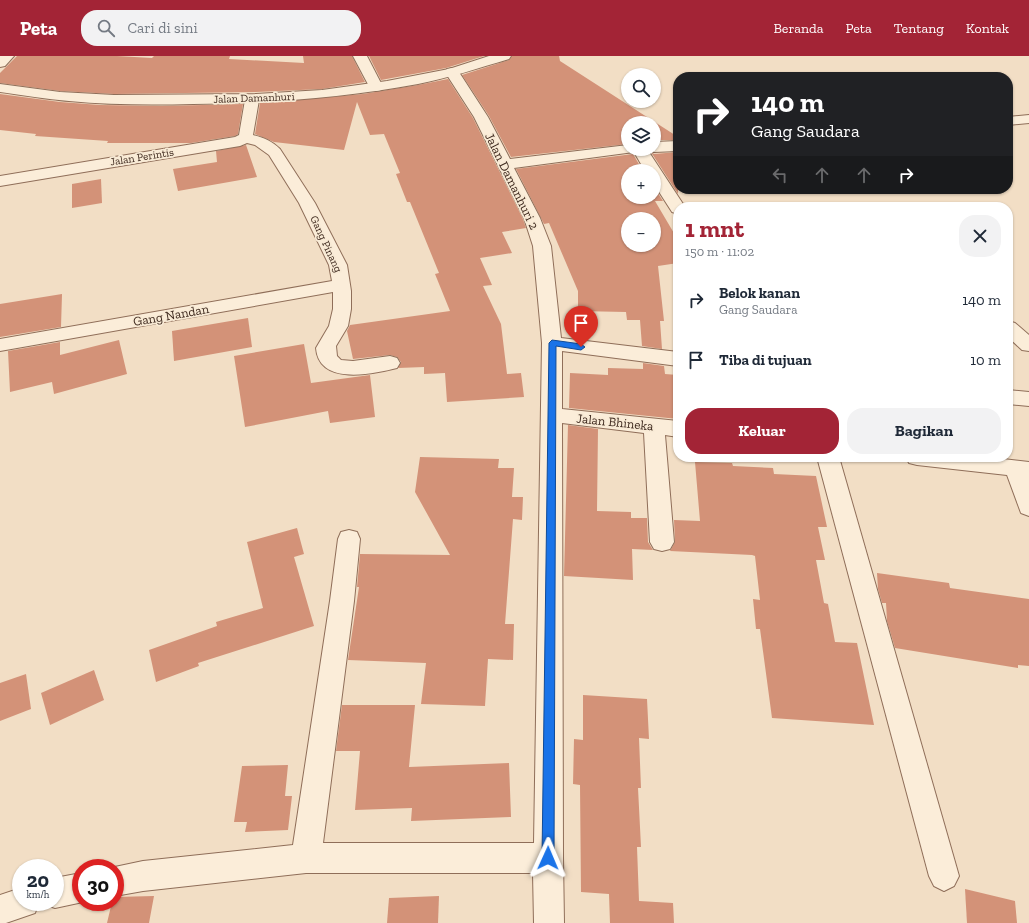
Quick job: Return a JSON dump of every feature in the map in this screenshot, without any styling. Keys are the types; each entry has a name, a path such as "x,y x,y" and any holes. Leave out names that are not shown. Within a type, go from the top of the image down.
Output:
{"street":[{"path":"0,63 7,56"},
{"path":"360,56 376,87"},
{"name":"Jalan Damanhuri","path":"0,88 92,98 164,101 252,100 320,95 376,87 452,72 504,56"},
{"name":"Jalan Damanhuri 2","path":"452,72 481,117 532,218 542,246 552,343 548,858 549,923"},
{"path":"244,138 252,100"},
{"path":"1013,121 1029,119"},
{"name":"Jalan Perintis","path":"0,181 232,143 244,138"},
{"name":"Gang Pinang","path":"244,138 259,141 267,145 275,152 307,203 338,265 341,274 342,310 334,335 326,345 328,357 334,364 353,369 390,363"},
{"path":"661,147 673,146"},
{"path":"504,164 621,150"},
{"path":"661,183 673,202"},
{"name":"Gang Nandan","path":"0,345 341,285"},
{"path":"1013,331 1029,345"},
{"path":"552,343 673,358"},
{"path":"1013,397 1029,399"},
{"name":"Jalan Bhineka","path":"552,415 673,429"},
{"path":"654,427 662,542"},
{"path":"829,462 944,876"},
{"path":"961,462 1022,469 1029,507"},
{"path":"306,858 342,601 349,539"},
{"path":"124,879 306,858 548,858"},
{"path":"0,910 12,906"}],"building":[{"path":"17,56 117,56 152,58 154,56 230,56 229,59 304,63 303,56 352,56 365,82 322,89 256,92 114,94 60,91 0,83 0,73"},
{"path":"369,56 484,56 446,68 381,80"},
{"path":"512,56 559,56 560,61 621,100 621,108 633,108 645,116 621,116 621,145 511,157 489,116 462,75 509,60"},
{"path":"448,79 473,118 523,219 526,228 502,232 512,253 480,258 492,285 483,286 501,324 507,374 521,373 524,397 447,402 445,373 424,374 424,367 398,368 401,362 397,357 390,355 353,359 347,331 350,325 450,311 435,274 439,273 410,202 407,202 396,174 400,173 384,134 370,135 357,102 344,150 274,142 255,134 260,103 363,94"},
{"path":"0,94 60,102 100,105 162,106 243,104 238,134 235,136 191,143 107,143 108,141 35,136 36,134 0,130"},
{"path":"661,126 673,134 673,140 661,140"},
{"path":"246,145 257,177 178,191 173,169 217,162 216,151"},
{"path":"673,152 673,186 661,168 661,164 659,164 654,156 661,156 661,153"},
{"path":"621,156 634,156 639,164 621,164 621,204 657,204 673,232 673,264 658,266 664,321 660,321 662,349 642,346 640,320 627,320 626,312 578,311 578,291 549,223 544,224 516,169"},
{"path":"101,179 102,203 72,208 72,184"},
{"path":"62,294 61,327 0,337 0,304"},
{"path":"248,318 252,347 174,361 172,331"},
{"path":"119,340 127,374 54,394 52,382 10,392 8,351 60,342 60,355"},
{"path":"304,344 311,383 370,375 375,417 330,423 328,411 245,427 234,356"},
{"path":"643,363 664,366 665,374 673,375 673,418 569,408 570,373 608,375 608,368 643,369"},
{"path":"568,425 598,429 597,511 631,512 631,518 647,518 648,542 653,550 632,549 633,580 564,576"},
{"path":"420,457 499,459 498,468 514,468 512,497 523,497 522,520 513,519 505,624 514,624 513,660 488,659 485,706 421,704 426,663 348,660 359,587 357,587 360,554 450,555 415,492"},
{"path":"695,462 732,463 733,466 773,468 774,474 816,476 827,527 818,527 825,560 816,560 824,603 828,604 835,642 857,643 874,725 772,718 760,629 756,629 753,599 760,600 755,556 670,551 675,542 674,520 700,521"},
{"path":"297,528 304,554 294,557 314,626 198,663 199,666 156,682 149,650 217,626 216,622 263,608 247,542"},
{"path":"877,573 949,583 950,588 1029,599 1029,666 1018,665 1018,668 895,648 887,621 886,603 882,603 878,589"},
{"path":"94,670 104,700 50,725 41,693"},
{"path":"26,674 31,709 0,721 0,683"},
{"path":"583,695 647,699 649,739 639,738 641,788 638,788 641,847 637,847 639,901 673,903 674,923 610,923 609,894 581,892 580,785 573,784 574,739 583,740"},
{"path":"342,705 415,705 409,767 509,763 511,817 411,821 412,808 355,810 360,751 336,751"},
{"path":"288,765 285,796 292,796 288,830 245,832 247,822 234,822 242,766"},
{"path":"965,889 1015,901 1017,923 967,923"},
{"path":"154,896 149,923 107,923 110,911 124,911 124,897"},
{"path":"439,896 438,923 387,923 389,898"}],"route":[{"path":"548,858 552,343 581,347"}]}
